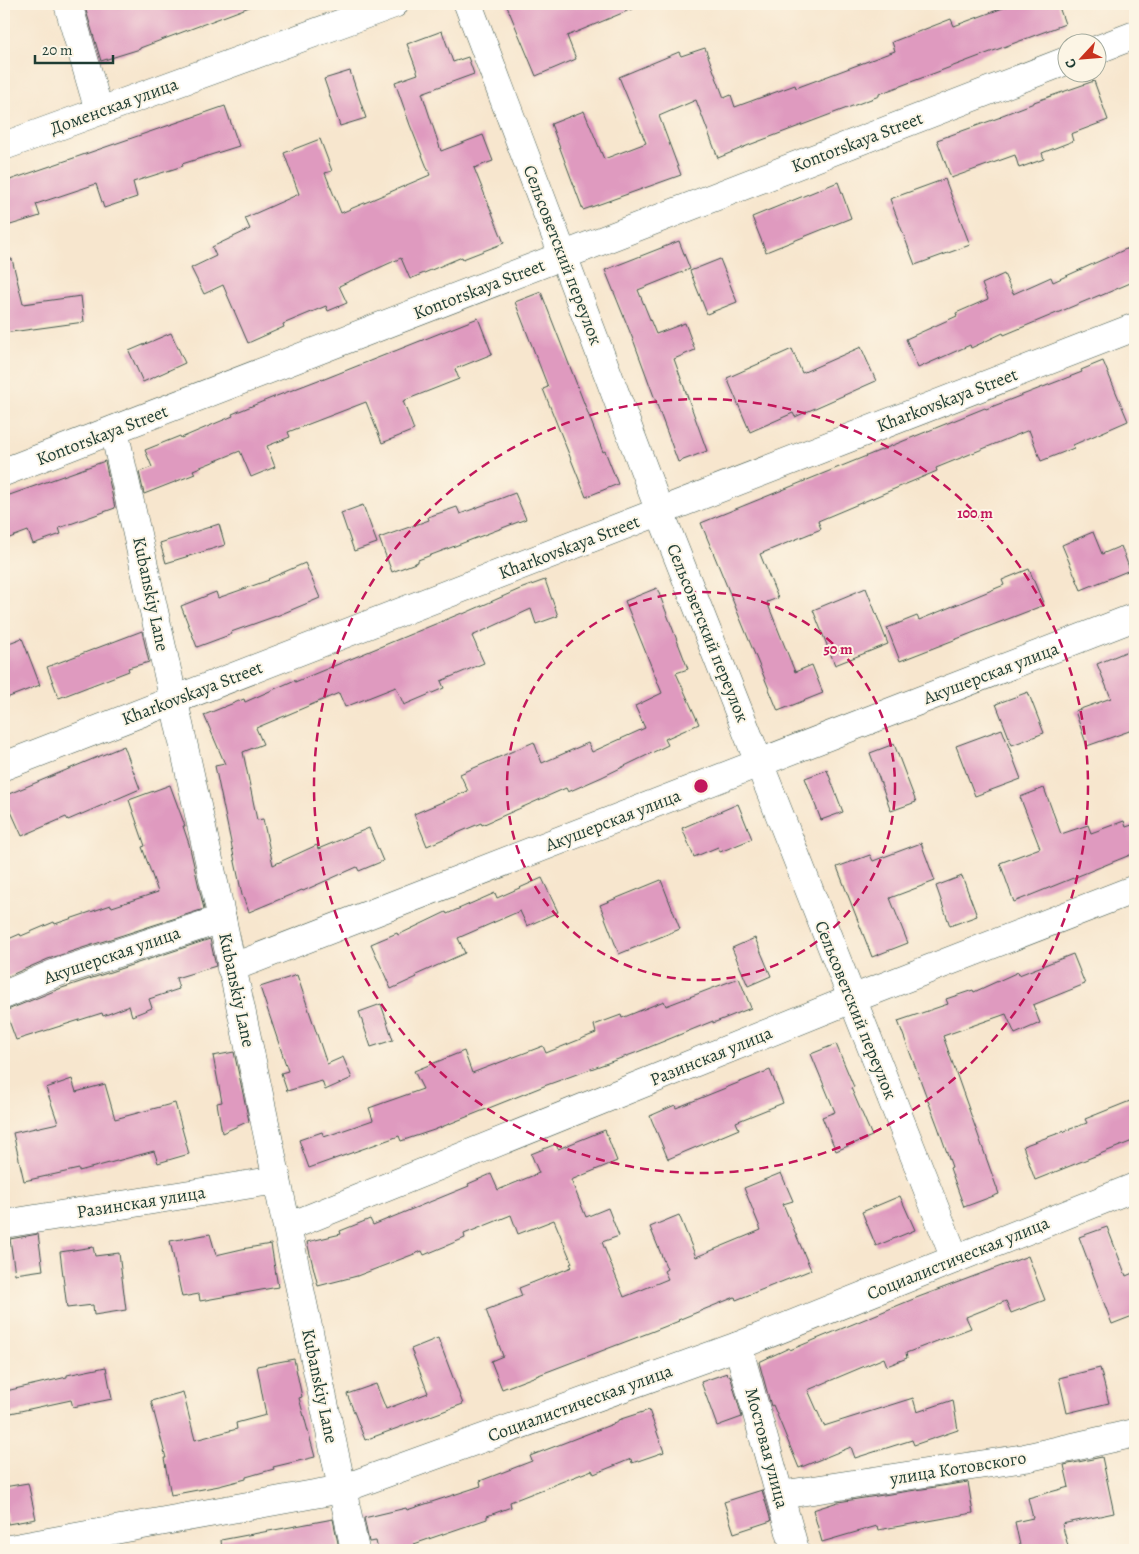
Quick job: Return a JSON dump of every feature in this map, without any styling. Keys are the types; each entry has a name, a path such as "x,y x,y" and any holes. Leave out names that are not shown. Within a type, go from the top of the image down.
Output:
{"street":[{"path":"68,4 99,111"},
{"name":"Доменская улица","path":"4,146 394,4"},
{"name":"Сельсоветский переулок","path":"468,4 660,512 955,1259"},
{"path":"1106,46 1135,34"},
{"name":"Kontorskaya Street","path":"4,472 1056,65"},
{"name":"Kharkovskaya Street","path":"4,766 1135,327"},
{"name":"Kubanskiy Lane","path":"114,430 222,919 355,1550"},
{"name":"Акушерская улица","path":"231,968 1135,617"},
{"name":"Разинская улица","path":"288,1227 852,999 1135,889"},
{"name":"Акушерская улица","path":"4,995 53,974 222,919"},
{"name":"Разинская улица","path":"4,1224 277,1180"},
{"name":"Социалистическая улица","path":"4,1550 342,1489 738,1346 1135,1187"},
{"name":"Мостовая улица","path":"738,1346 795,1550"},
{"name":"улица Котовского","path":"780,1495 1026,1458 1135,1433"}],"building":[{"path":"84,4 251,4 252,6 140,49 101,61"},
{"path":"506,4 644,4 567,36 576,59 536,76"},
{"path":"1014,4 1058,4 1065,24 879,94 879,96 718,158 696,100 659,116 681,175 583,210 551,124 584,111 604,159 646,143 619,77 679,52 681,56 705,48 724,98 731,95 735,107 795,85 796,88 895,51 892,42 951,19 954,26"},
{"path":"442,31 453,62 468,57 474,74 422,93 441,151 483,135 493,161 474,168 504,243 463,259 462,257 410,279 401,258 339,286 347,303 328,311 326,306 283,324 284,327 248,343 223,285 204,294 191,268 216,256 212,247 250,229 245,218 299,194 284,153 320,139 332,171 325,173 341,213 430,175 395,82 418,74 407,44"},
{"path":"350,71 366,118 340,126 324,79"},
{"path":"1094,82 1108,120 1071,134 1073,141 1042,153 1044,159 1019,168 1015,155 951,178 937,140 1001,117 1034,102"},
{"path":"225,106 239,146 133,182 137,197 104,208 96,184 36,204 40,216 7,226 4,215 4,182"},
{"path":"945,179 970,245 915,265 890,199"},
{"path":"838,182 851,218 766,252 752,217"},
{"path":"679,241 690,269 638,290 656,334 685,323 695,350 674,359 707,451 678,462 634,342 605,270"},
{"path":"1135,245 1135,281 1004,335 1003,333 971,348 970,345 918,368 906,339 957,316 956,313 988,299 982,284 1004,274 1013,294 1051,277 1053,282"},
{"path":"12,259 23,304 81,296 84,322 4,333 4,260"},
{"path":"720,259 737,302 707,314 690,271"},
{"path":"541,292 603,452 605,451 618,484 586,497 543,389 548,387 515,302"},
{"path":"478,318 492,354 455,369 459,379 403,401 414,430 382,443 366,402 288,432 290,437 267,446 275,467 251,477 240,451 193,470 195,474 144,494 139,472 152,467 145,450 180,436 181,438 274,397"},
{"path":"171,333 185,363 143,382 129,351"},
{"path":"861,347 876,381 795,417 793,413 750,432 727,378 792,349 802,373"},
{"path":"1103,361 1128,421 1073,445 1074,448 1041,461 1029,430 936,468 937,471 818,521 821,529 760,554 778,598 767,602 795,672 812,665 823,693 778,711 701,523 985,408 1082,372 1081,370"},
{"path":"105,461 115,508 59,528 61,534 33,544 28,531 4,540 4,497"},
{"path":"515,493 526,519 418,560 418,562 392,572 379,538 429,520 428,517 457,507 460,514"},
{"path":"363,505 377,543 354,551 341,513"},
{"path":"219,524 225,545 166,563 160,543"},
{"path":"1093,532 1102,554 1121,546 1130,570 1081,590 1062,545"},
{"path":"305,563 320,598 197,647 181,606 216,592 218,598 269,580"},
{"path":"1029,569 1044,605 900,661 887,628 917,616 919,620 1004,585 1002,580"},
{"path":"545,580 558,616 536,624 531,609 472,636 484,663 441,681 444,688 404,705 396,687 345,707 339,693 256,728 263,744 243,752 257,820 263,819 273,865 317,845 318,849 369,828 383,861 359,871 357,867 249,912 242,895 215,766 225,764 204,715 244,699 245,702 295,680 295,682"},
{"path":"657,588 688,669 676,673 699,724 665,739 668,745 602,777 568,792 566,788 482,825 481,823 427,846 414,814 468,791 460,774 534,742 542,763 588,743 592,752 645,728 635,706 662,693 625,601"},
{"path":"866,588 888,644 835,665 813,610"},
{"path":"142,631 149,662 128,668 129,671 59,698 47,667"},
{"path":"22,638 40,685 4,699 4,645"},
{"path":"1135,648 1135,729 1087,746 1075,711 1111,698 1097,664"},
{"path":"1028,692 1044,733 1012,745 996,704"},
{"path":"1002,729 1021,779 975,796 956,746"},
{"path":"894,744 916,802 891,811 870,753"},
{"path":"124,746 140,789 68,820 66,817 22,836 4,796"},
{"path":"827,770 843,812 821,820 805,778"},
{"path":"170,785 185,826 183,826 204,909 48,959 4,978 4,941 54,922 55,924 111,905 112,907 158,892 142,847 145,846 129,800"},
{"path":"1044,788 1061,834 1088,825 1091,833 1124,821 1126,827 1135,824 1135,853 1014,902 1000,863 1040,848 1020,797"},
{"path":"738,804 752,839 720,852 718,847 694,857 682,828"},
{"path":"921,843 935,881 890,898 908,943 872,957 837,867 870,855 873,861"},
{"path":"962,876 977,916 950,926 936,886"},
{"path":"542,878 558,912 527,926 520,911 458,938 465,953 416,975 417,977 391,989 371,944 397,933 398,935 446,912 447,914 495,893 497,898"},
{"path":"661,880 680,929 619,954 600,905"},
{"path":"755,938 771,976 748,986 732,948"},
{"path":"210,939 216,966 176,978 179,989 149,999 152,1008 132,1016 129,1006 103,1016 102,1013 16,1040 5,1010 59,989"},
{"path":"1073,954 1085,984 1033,1005 1040,1023 1015,1034 1006,1014 943,1036 999,1194 964,1207 938,1127 898,1021 948,1004 946,999 973,990 974,992 1018,972 1019,975"},
{"path":"297,975 327,1064 343,1057 352,1078 325,1090 322,1081 287,1091 281,1073 288,1071 260,987"},
{"path":"739,978 751,1008 544,1086 434,1130 401,1141 399,1136 309,1168 299,1140 322,1132 324,1137 373,1120 369,1108 423,1089 414,1071 464,1051 472,1073 543,1046 546,1053 596,1033 594,1025 621,1015 622,1018 664,1001 666,1006"},
{"path":"381,1004 393,1040 371,1047 359,1012"},
{"path":"836,1044 854,1087 851,1088 872,1136 836,1151 822,1117 835,1112 811,1054"},
{"path":"234,1052 249,1121 222,1133 217,1103 222,1102 213,1056"},
{"path":"770,1070 783,1103 736,1122 739,1129 668,1159 650,1116 675,1105 676,1108"},
{"path":"72,1079 76,1092 105,1084 115,1119 175,1103 189,1154 158,1163 154,1151 79,1171 79,1169 24,1181 13,1133 58,1123 46,1088"},
{"path":"1135,1099 1135,1140 1035,1180 1023,1146 1087,1123 1085,1119"},
{"path":"605,1130 617,1161 571,1180 586,1217 608,1208 619,1236 602,1242 624,1297 668,1279 664,1271 667,1269 650,1227 679,1215 696,1257 761,1230 744,1188 781,1173 793,1201 783,1204 811,1270 736,1300 735,1297 679,1321 502,1389 491,1361 503,1356 486,1310 522,1296 519,1288 572,1267 554,1220 518,1234 511,1215 464,1234 465,1238 424,1255 422,1251 357,1276 318,1286 307,1242 341,1234 340,1231 370,1219 373,1225 469,1186 468,1184 491,1174 498,1190 539,1173 531,1154 556,1144 558,1149"},
{"path":"900,1196 915,1230 876,1246 862,1212"},
{"path":"1107,1227 1126,1276 1135,1272 1135,1315 1112,1324 1079,1237"},
{"path":"38,1234 43,1270 15,1274 10,1239"},
{"path":"210,1234 216,1255 271,1244 278,1287 200,1301 199,1294 182,1297 170,1241"},
{"path":"93,1247 95,1256 119,1253 126,1310 94,1315 93,1305 67,1308 60,1252"},
{"path":"1028,1256 1045,1300 1011,1313 1006,1301 966,1317 971,1328 906,1353 907,1358 887,1366 884,1358 808,1390 824,1426 913,1398 917,1412 953,1400 958,1430 914,1445 912,1440 855,1458 851,1447 799,1468 773,1405 771,1406 759,1362 789,1348 790,1350 916,1298"},
{"path":"438,1338 463,1404 365,1440 347,1394 376,1384 386,1409 428,1393 411,1349"},
{"path":"294,1359 302,1397 299,1398 315,1457 273,1467 274,1469 246,1477 246,1479 171,1495 164,1458 166,1458 151,1401 183,1392 195,1440 237,1429 236,1423 266,1415 257,1366"},
{"path":"106,1367 112,1399 73,1407 71,1400 11,1413 6,1391"},
{"path":"1100,1368 1109,1403 1067,1413 1059,1378"},
{"path":"727,1373 728,1376 730,1375 742,1417 717,1426 701,1382"},
{"path":"649,1410 664,1452 632,1463 631,1459 594,1474 592,1470 510,1502 511,1507 487,1516 487,1519 414,1544 416,1550 378,1550 376,1541 369,1542 364,1518 406,1508 407,1510 481,1486 480,1481 532,1461 530,1456 618,1422 618,1420"},
{"path":"1102,1457 1114,1513 1062,1524 1069,1550 1021,1550 1015,1522 1033,1518 1028,1498 1069,1487 1064,1465"},
{"path":"968,1482 973,1513 878,1530 877,1526 822,1542 813,1510 838,1502"},
{"path":"28,1483 36,1519 8,1524 4,1505 4,1487"},
{"path":"762,1490 771,1521 734,1533 724,1502"},
{"path":"333,1519 339,1548 328,1550 222,1550 221,1540"}]}
